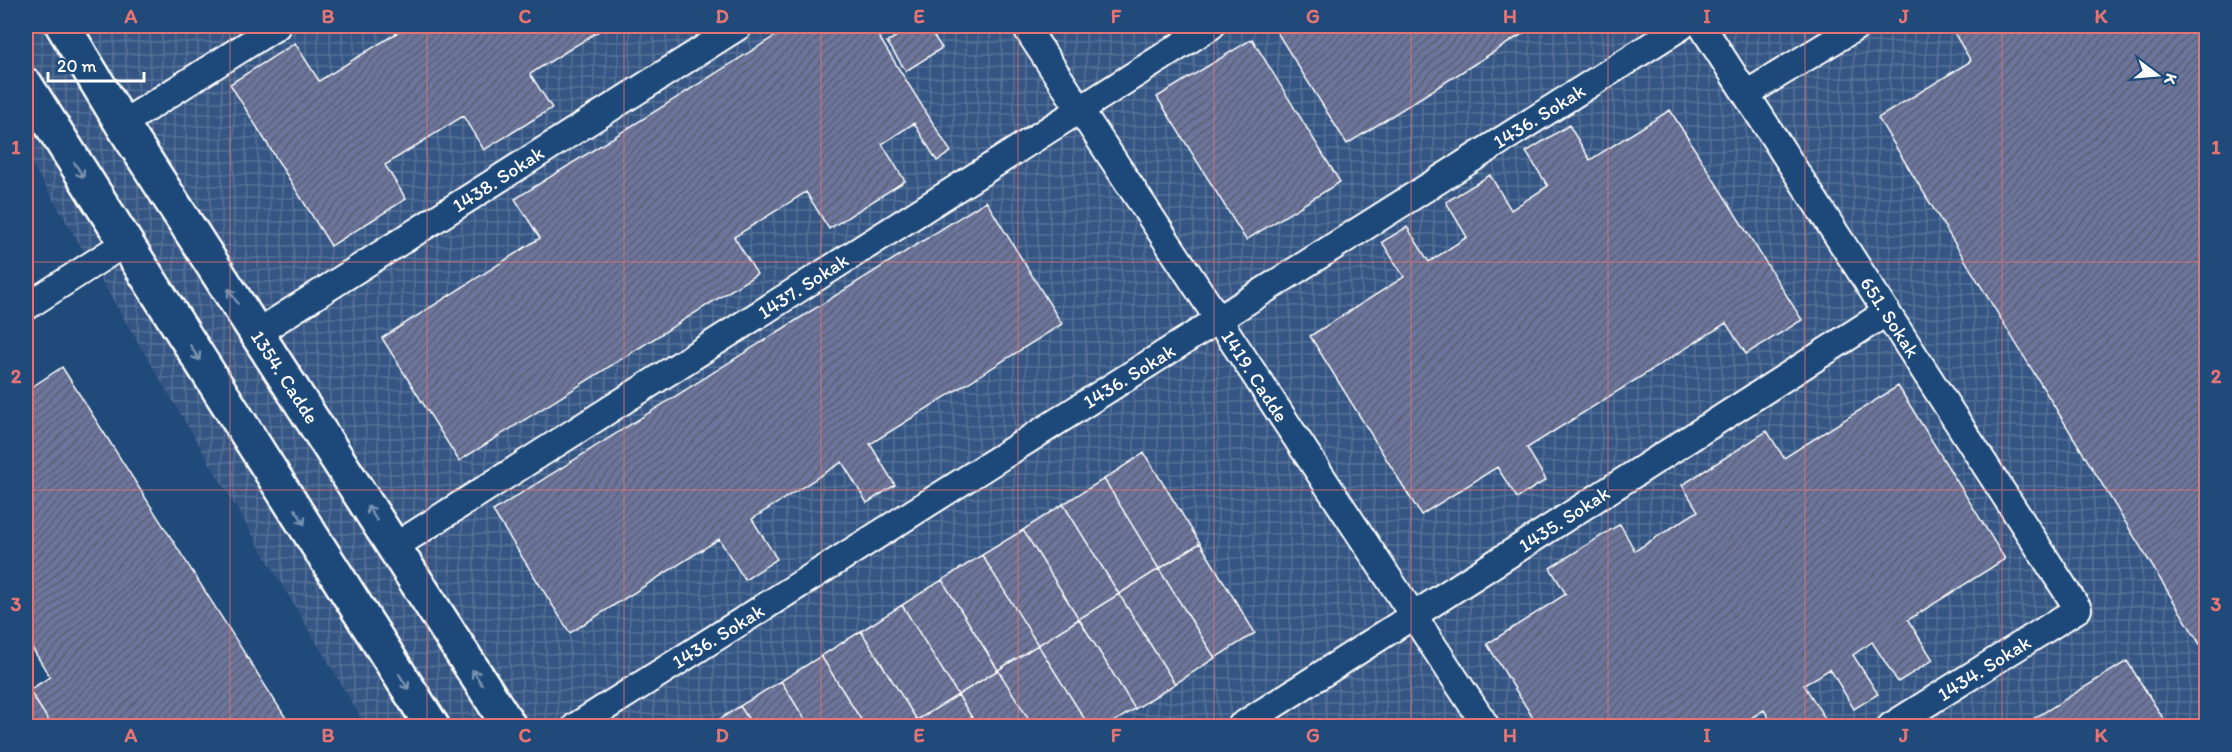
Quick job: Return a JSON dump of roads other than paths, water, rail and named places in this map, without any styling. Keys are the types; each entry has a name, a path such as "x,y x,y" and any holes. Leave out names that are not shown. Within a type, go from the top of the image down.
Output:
{"main road":[{"name":"1354. Cadde","path":"63,26 122,124 509,726"},
{"path":"26,86 432,726"},
{"path":"26,117 62,143"}],"street":[{"path":"122,124 277,26"},
{"name":"1438. Sokak","path":"257,333 739,26"},
{"name":"1419. Cadde","path":"1025,26 1486,726"},
{"name":"1437. Sokak","path":"394,547 1211,26"},
{"name":"1436. Sokak","path":"576,726 1682,26"},
{"name":"651. Sokak","path":"1702,26 2078,609"},
{"path":"1746,94 1858,26"},
{"path":"26,307 125,243"},
{"name":"1435. Sokak","path":"1241,726 1887,312"},
{"name":"1434. Sokak","path":"1891,726 2078,609"}]}
